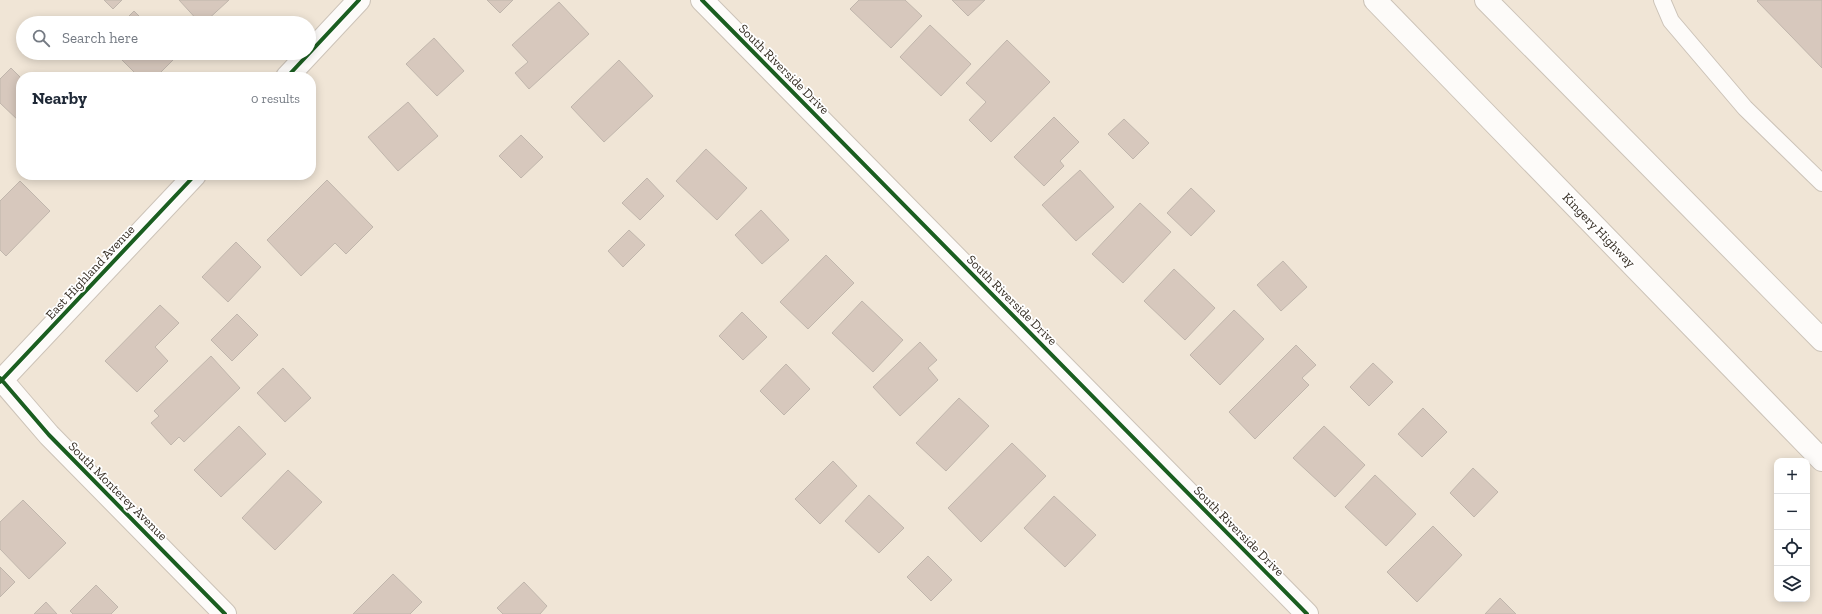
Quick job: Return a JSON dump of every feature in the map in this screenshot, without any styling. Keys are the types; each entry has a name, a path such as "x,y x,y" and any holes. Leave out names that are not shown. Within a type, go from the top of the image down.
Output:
{"main road":[{"path":"316,46 359,0"},
{"name":"South Riverside Drive","path":"702,0 1307,614"},
{"name":"Kingery Highway","path":"1375,0 1822,460"},
{"path":"1486,0 1822,340"},
{"path":"292,72 303,60"},
{"name":"East Highland Avenue","path":"1,380 190,180"},
{"name":"South Monterey Avenue","path":"1,380 49,435 225,614"}],"lane":[{"path":"1662,0 1671,21 1745,108 1822,183"}],"building":[{"path":"104,0 122,0 113,9"},
{"path":"179,0 229,0 212,16 194,16"},
{"path":"487,0 513,0 500,13"},
{"path":"859,0 905,0 922,16 891,48 850,9"},
{"path":"952,0 985,0 968,16"},
{"path":"1822,0 1822,68 1757,1"},
{"path":"559,2 589,34 529,89 515,73 528,62 512,45"},
{"path":"134,11 139,16 129,16"},
{"path":"930,25 971,64 941,96 900,57"},
{"path":"434,38 464,71 437,96 406,64"},
{"path":"1007,40 1050,82 991,142 969,120 986,102 966,83"},
{"path":"122,60 173,60 161,72 134,72"},
{"path":"619,60 653,96 604,142 571,107"},
{"path":"11,68 16,73 16,118 0,103 0,79"},
{"path":"408,102 438,136 398,171 368,137"},
{"path":"1054,117 1079,142 1060,161 1064,166 1044,186 1014,157"},
{"path":"1124,119 1149,143 1133,159 1108,134"},
{"path":"521,135 543,157 521,178 499,156"},
{"path":"706,149 747,188 717,220 676,181"},
{"path":"1080,170 1114,207 1076,241 1042,205"},
{"path":"647,178 664,196 640,220 622,203"},
{"path":"327,180 373,227 346,254 335,243 301,276 267,240"},
{"path":"20,181 50,211 6,256 0,250 0,201"},
{"path":"1191,188 1215,211 1191,236 1167,213"},
{"path":"1140,203 1171,232 1123,283 1092,254"},
{"path":"761,210 789,240 762,264 735,235"},
{"path":"629,230 645,245 623,267 608,251"},
{"path":"236,242 261,267 228,302 202,277"},
{"path":"826,255 854,283 808,329 780,302"},
{"path":"1283,261 1307,287 1281,311 1257,285"},
{"path":"1174,269 1215,308 1185,340 1144,301"},
{"path":"862,301 903,340 873,372 832,333"},
{"path":"160,305 179,323 155,347 168,361 137,392 105,361"},
{"path":"1234,310 1264,339 1220,385 1190,355"},
{"path":"742,312 767,337 743,360 719,336"},
{"path":"237,314 258,335 232,361 211,340"},
{"path":"920,342 937,360 928,368 938,380 900,416 873,387"},
{"path":"1296,345 1316,365 1302,378 1309,385 1255,439 1229,412"},
{"path":"211,356 240,388 184,442 179,437 171,445 151,423 159,416 154,411"},
{"path":"1373,363 1393,382 1369,406 1350,387"},
{"path":"786,364 810,389 784,415 760,391"},
{"path":"283,368 311,398 285,422 257,393"},
{"path":"959,398 989,426 946,471 916,443"},
{"path":"1423,408 1447,432 1422,457 1398,434"},
{"path":"239,426 266,454 221,497 194,470"},
{"path":"1324,426 1365,465 1335,497 1293,458"},
{"path":"1012,443 1046,476 981,542 948,508"},
{"path":"833,461 857,486 820,524 795,499"},
{"path":"1473,468 1498,492 1474,517 1450,493"},
{"path":"288,470 322,502 275,550 242,518"},
{"path":"1375,475 1416,514 1386,546 1345,507"},
{"path":"869,495 904,528 879,553 845,521"},
{"path":"1054,496 1096,535 1065,567 1024,528"},
{"path":"23,500 66,543 29,579 0,549 0,522"},
{"path":"1433,526 1462,555 1417,602 1387,572"},
{"path":"928,556 952,580 931,601 907,577"},
{"path":"0,567 15,582 0,597"},
{"path":"393,574 422,602 410,614 353,614"},
{"path":"524,582 547,606 540,614 503,614 497,608"},
{"path":"96,585 118,607 111,614 73,614 70,611"},
{"path":"1500,598 1516,614 1485,614"},
{"path":"46,602 57,614 34,614"}],"cycle path":[{"path":"316,46 359,0"},
{"path":"702,0 1307,614"},
{"path":"292,72 303,60"},
{"path":"0,382 190,180"},
{"path":"0,378 49,435 225,614"}]}
